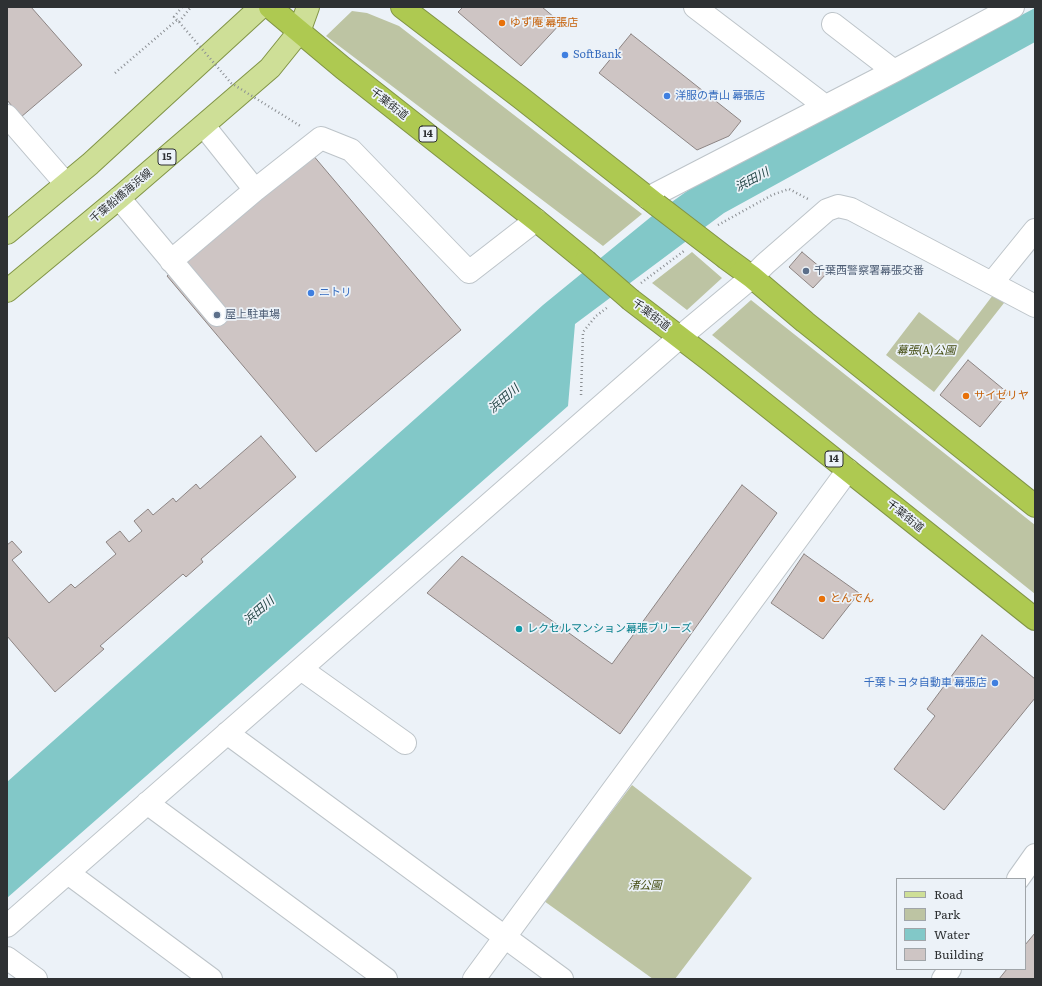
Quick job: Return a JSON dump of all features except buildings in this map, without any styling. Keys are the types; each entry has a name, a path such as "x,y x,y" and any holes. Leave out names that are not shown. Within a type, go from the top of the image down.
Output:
{"highway":[{"name":"千葉街道","path":"270,7 299,32 586,261 635,292 680,337 1035,619"},
{"path":"402,7 752,278 1035,506"}],"main road":[{"path":"7,233 90,164 260,7"},
{"name":"千葉船橋海浜線","path":"7,291 204,126 270,68 299,32 308,7"}],"street":[{"path":"695,7 825,106"},
{"path":"653,201 825,106 1013,7"},
{"path":"833,24 894,71"},
{"path":"7,116 66,184"},
{"path":"204,126 255,190"},
{"path":"174,264 255,190 321,138 352,150 469,272 536,220"},
{"path":"119,198 218,315"},
{"path":"7,926 680,337 752,278 765,264 827,210 838,206 851,209 1035,306"},
{"path":"992,283 1035,230"},
{"path":"474,979 848,470"},
{"path":"301,669 405,743"},
{"path":"227,733 562,979"},
{"path":"148,803 386,979"},
{"path":"1019,878 1035,855"},
{"path":"68,873 211,979"},
{"path":"7,958 36,979"},
{"path":"943,979 949,970"}],"path":[{"path":"182,7 174,17 231,83 302,127"},
{"path":"115,73 178,21 191,7"},
{"path":"713,229 772,195 789,189 827,210"},
{"path":"635,292 688,248"},
{"path":"582,396 583,332 596,316 608,307"}],"green space":[{"path":"352,11 367,13 399,26 642,214 603,246 326,36"},
{"path":"692,252 722,278 687,310 652,283"},
{"name":"幕張(A)公園","path":"993,295 1004,303 934,392 886,355 919,312 958,341"},
{"path":"751,300 1035,525 1035,594 712,335"},
{"name":"渚公園","path":"632,785 752,878 675,979 653,979 544,901"}],"water":[{"name":"浜田川","path":"1035,8 1035,42 724,213 575,324 568,406 7,898 7,782 543,305 652,216 690,189"}],"place":[{"name":"ゆず庵 幕張店","path":"502,23"},
{"name":"SoftBank","path":"565,55"},
{"name":"洋服の青山 幕張店","path":"667,96"},
{"name":"千葉西警察署幕張交番","path":"806,271"},
{"name":"ニトリ","path":"311,293"},
{"name":"屋上駐車場","path":"217,315"},
{"name":"サイゼリヤ","path":"966,396"},
{"name":"とんでん","path":"822,599"},
{"name":"レクセルマンション幕張ブリーズ","path":"519,629"},
{"name":"千葉トヨタ自動車 幕張店","path":"995,683"}]}
